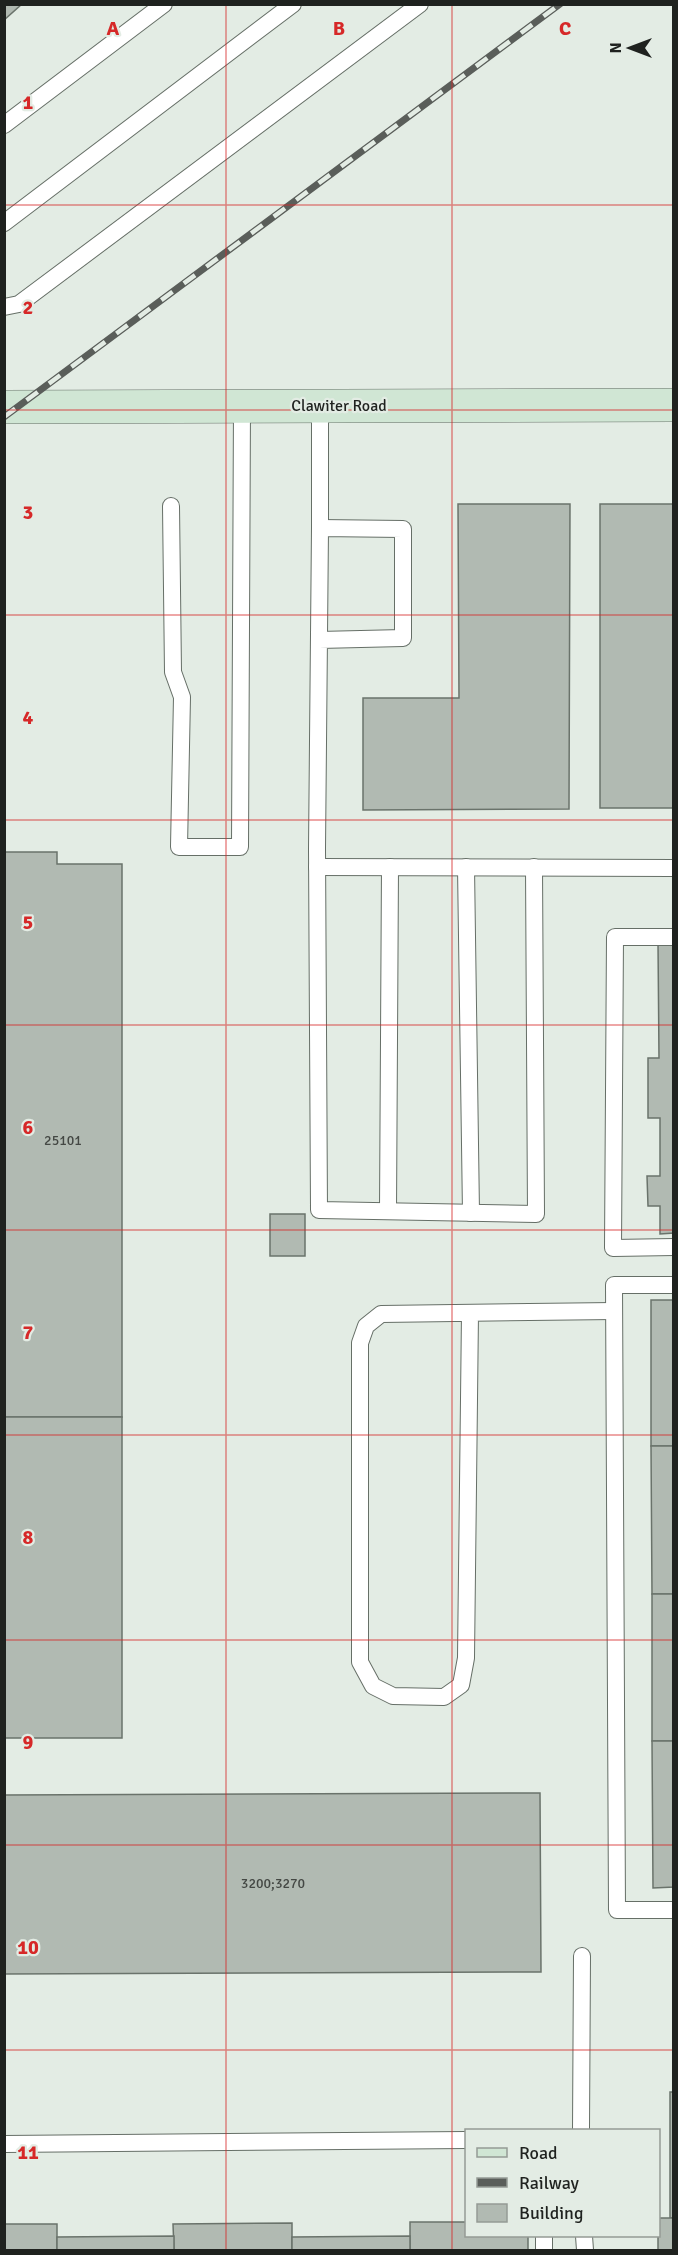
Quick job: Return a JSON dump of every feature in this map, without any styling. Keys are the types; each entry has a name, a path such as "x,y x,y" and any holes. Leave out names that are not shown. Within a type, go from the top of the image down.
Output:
{"street":[{"name":"Clawiter Road","path":"4,407 674,405"}],"lane":[{"path":"4,125 164,4"},
{"path":"4,222 293,4"},
{"path":"4,307 19,304 420,4"},
{"path":"320,405 317,867 319,1210 536,1214 534,867"},
{"path":"171,506 173,672 182,697 179,847 240,847 242,406"},
{"path":"319,640 403,638 403,529 320,528"},
{"path":"317,867 674,868"},
{"path":"388,1212 390,867"},
{"path":"466,867 471,1213"},
{"path":"674,937 615,937 613,1248 674,1247"},
{"path":"674,1285 614,1285 617,1911 674,1910"},
{"path":"470,1313 466,1658 461,1685 444,1697 393,1696 373,1686 360,1662 360,1343 366,1326 381,1314 614,1311"},
{"path":"582,1956 582,2129"},
{"path":"4,2144 465,2140"}],"building":[{"path":"4,4 22,4 4,20"},
{"path":"458,504 570,504 569,809 363,810 363,698 459,698"},
{"path":"600,504 674,504 674,808 600,808"},
{"path":"4,852 57,852 57,864 122,864 122,1417 4,1417"},
{"path":"674,942 674,1233 660,1234 660,1206 648,1206 647,1176 660,1176 660,1118 648,1118 648,1058 659,1058 658,943"},
{"path":"270,1214 305,1214 305,1256 270,1256"},
{"path":"651,1300 674,1300 674,1446 651,1446"},
{"path":"4,1417 122,1417 122,1738 4,1738"},
{"path":"651,1446 674,1446 674,1594 652,1594"},
{"path":"652,1594 674,1594 674,1741 652,1741"},
{"path":"652,1741 674,1741 674,1887 653,1888"},
{"path":"540,1793 541,1972 4,1974 4,1795"},
{"path":"670,2092 674,2092 674,2218 670,2218"},
{"path":"660,2218 674,2218 674,2250 658,2250"},
{"path":"410,2222 465,2222 465,2237 528,2237 528,2250 410,2250"},
{"path":"292,2223 292,2250 174,2250 173,2224"},
{"path":"4,2224 57,2224 57,2250 4,2250"},
{"path":"174,2236 174,2250 57,2250 57,2237"},
{"path":"410,2236 410,2250 292,2250 292,2237"}],"railway":[{"path":"4,417 560,4"}]}
